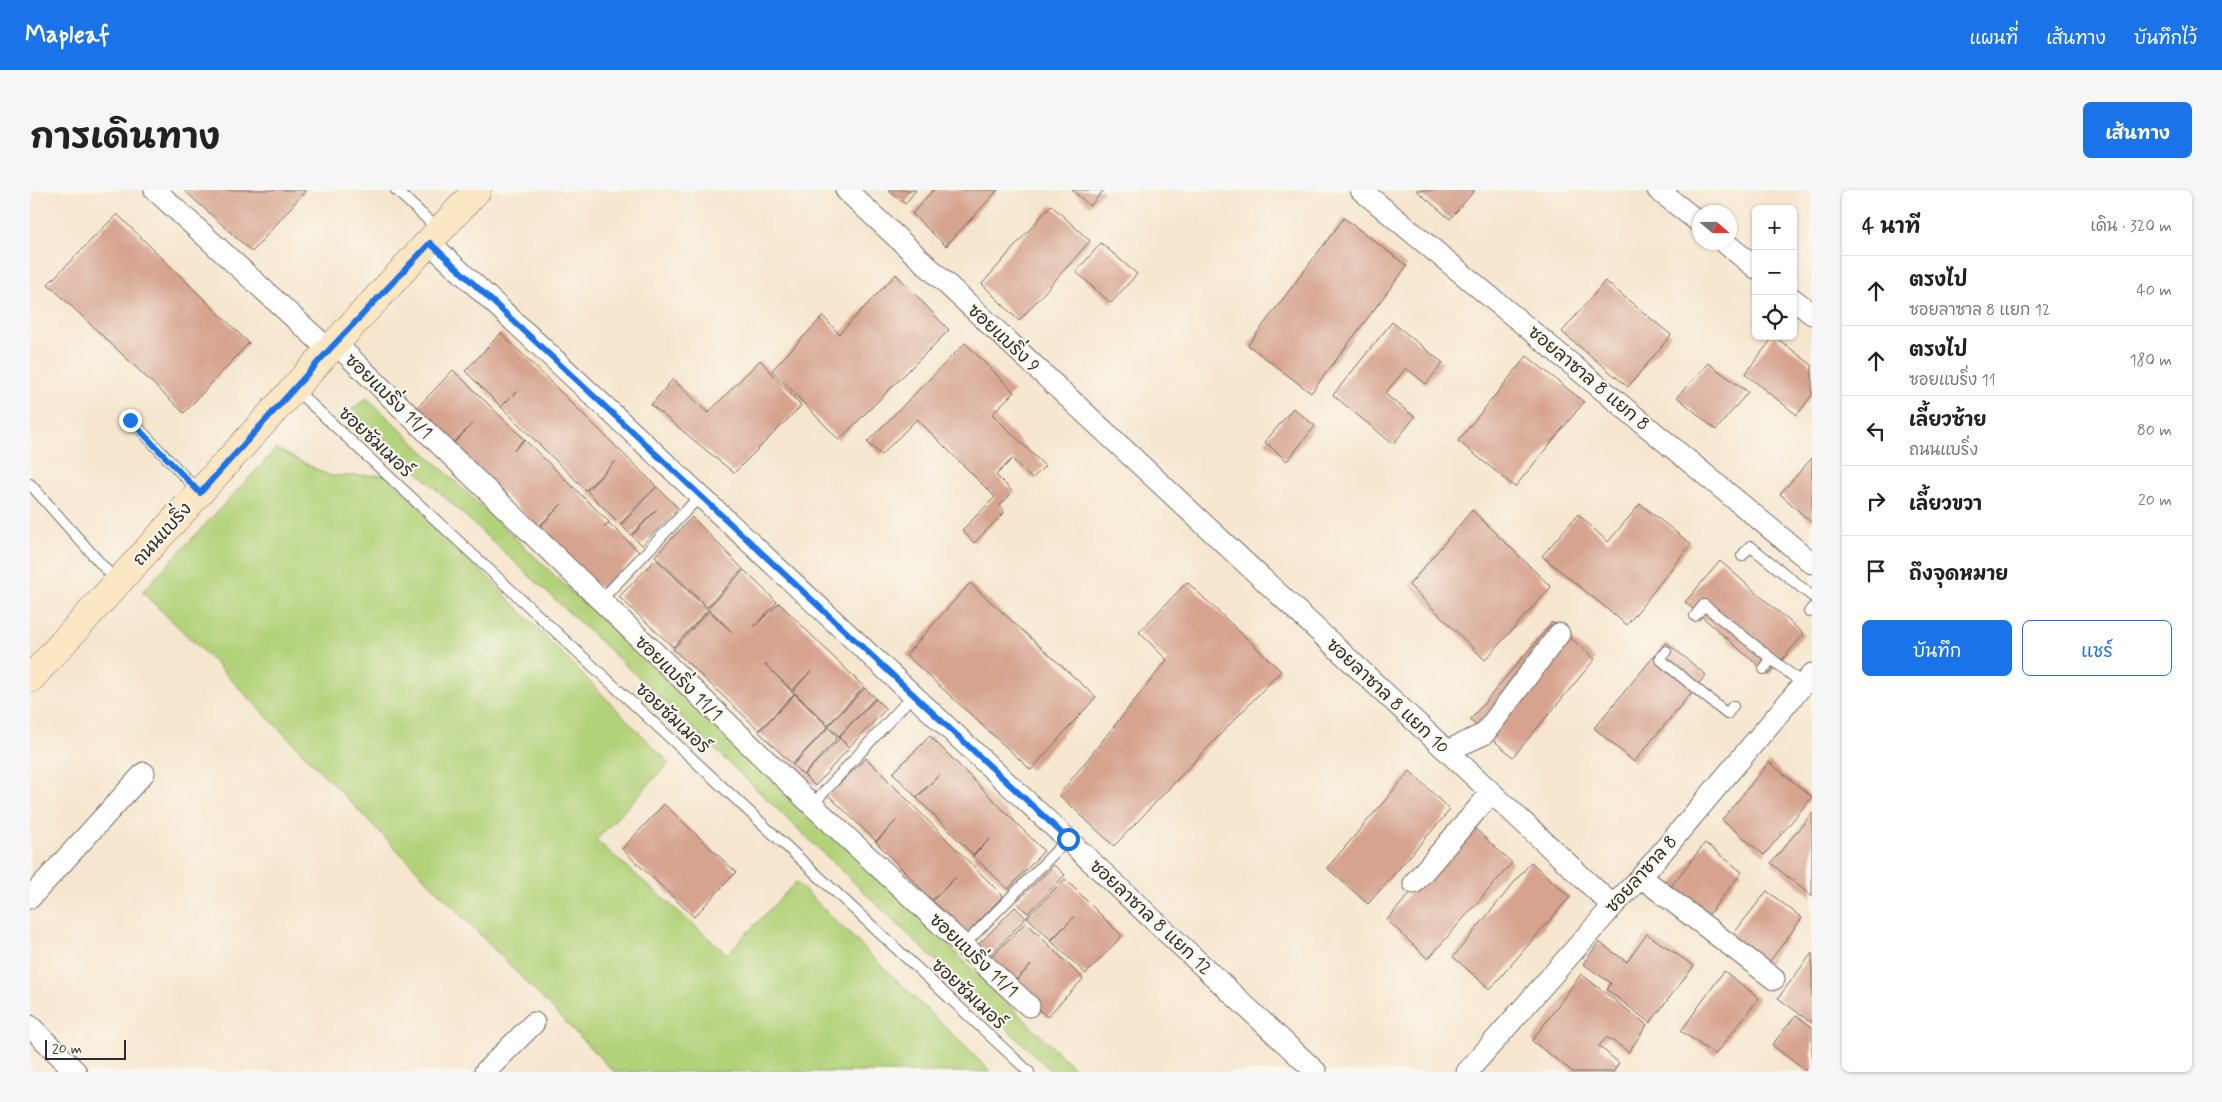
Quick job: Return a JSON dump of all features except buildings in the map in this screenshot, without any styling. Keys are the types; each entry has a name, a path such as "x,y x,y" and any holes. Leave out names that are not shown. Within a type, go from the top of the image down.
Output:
{"main road":[{"name":"ถนนแบริ่ง","path":"30,680 294,388 436,237 477,190"}],"street":[{"name":"ซอยแบริ่ง 11/1","path":"155,190 332,347 812,805 1029,1006"},
{"name":"ซอยแบริ่ง 9","path":"846,190 1163,486"},
{"path":"1658,190 1692,217"},
{"name":"ซอยลาซาล 8 แยก 8","path":"1363,192 1812,563"},
{"name":"ซอยลาซาล 8 แยก 12","path":"436,237 700,496 1316,1072"},
{"path":"1734,250 1752,265"},
{"path":"1797,301 1812,314"},
{"name":"ซอยลาซาล 8 แยก 10","path":"1163,486 1613,906"},
{"path":"1447,752 1484,734 1559,634"},
{"name":"ซอยลาซาล 8","path":"1467,1072 1613,906 1641,877 1808,679"},
{"path":"30,898 144,773"},
{"path":"1414,883 1492,793"},
{"path":"1641,877 1774,979"},
{"path":"485,1072 534,1023"},
{"path":"30,1026 76,1072"}],"lane":[{"path":"396,190 436,237"},
{"name":"ซอยซัมเมอร์","path":"294,388 1029,1072"},
{"path":"130,420 200,493"},
{"path":"30,484 118,583"},
{"path":"600,601 700,496"},
{"path":"1742,556 1750,546 1812,596"},
{"path":"1695,616 1704,605 1772,659 1808,679"},
{"path":"1666,651 1660,659 1727,714 1733,706"},
{"path":"1764,669 1772,659"},
{"path":"812,805 913,695"},
{"path":"963,946 1068,839"}],"green space":[{"path":"367,398 588,607 769,771 1078,1072 1052,1072 678,714 351,410"},
{"path":"276,449 330,476 388,475 669,763 596,840 727,954 796,882 991,1072 614,1072 210,658 142,592"}],"route":[{"path":"130,420 200,493 329,350 430,243 1068,839"}]}
